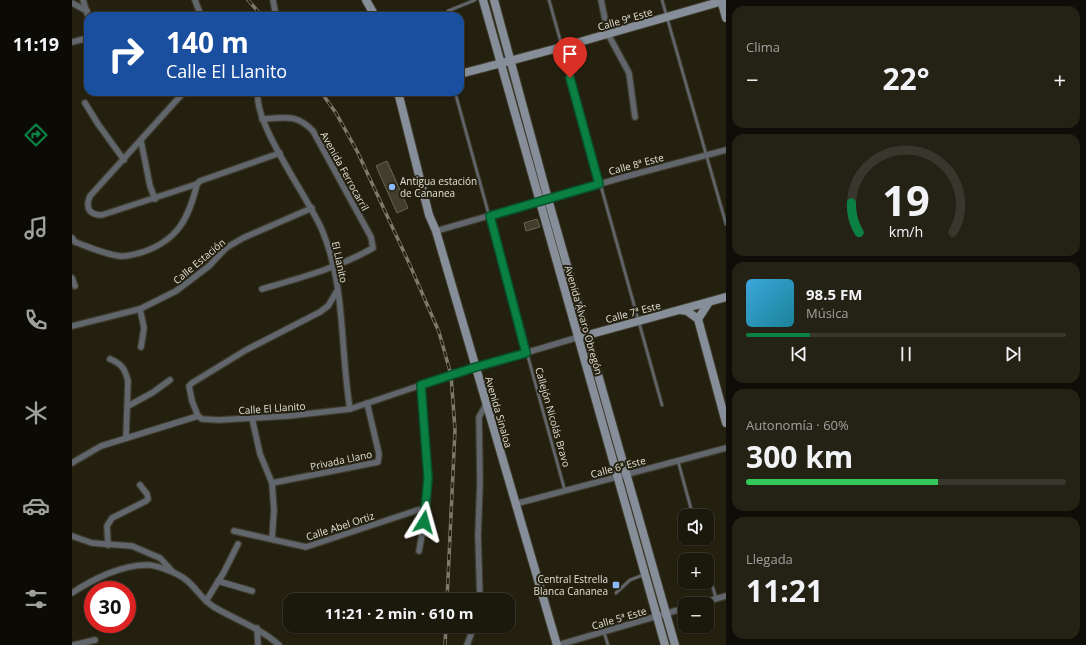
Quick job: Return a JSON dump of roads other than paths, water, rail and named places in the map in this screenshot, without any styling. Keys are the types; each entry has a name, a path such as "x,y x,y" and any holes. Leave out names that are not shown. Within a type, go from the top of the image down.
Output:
{"street":[{"path":"83,0 87,12"},
{"path":"196,0 200,12"},
{"path":"272,0 275,12"},
{"path":"366,0 373,12"},
{"path":"372,0 374,12"},
{"name":"Avenida Álvaro Obregón","path":"483,0 665,645"},
{"name":"Avenida Álvaro Obregón","path":"494,0 512,60 548,199 575,288 675,645"},
{"path":"601,0 608,34 629,73 635,117"},
{"path":"723,1 726,18"},
{"name":"Calle 9ª Este","path":"464,73 562,47 723,1"},
{"path":"72,4 85,12"},
{"path":"72,42 84,39"},
{"path":"180,96 90,196 87,203 90,213 102,215 154,199 280,153"},
{"name":"El Llanito","path":"198,416 189,386 192,383 246,350 320,312 328,306 337,290 327,243 312,208 262,119 258,96"},
{"name":"Avenida Sinaloa","path":"399,96 429,215 436,231 557,645"},
{"path":"85,103 124,160"},
{"name":"Avenida Ferrocarril","path":"262,119 293,117 304,122 313,131 371,237 373,248 354,259 333,267"},
{"path":"141,141 148,180 154,199"},
{"name":"Calle 8ª Este","path":"436,231 599,184 726,150"},
{"path":"72,238 82,244 119,256 136,254 162,244 176,233 184,221 190,208 197,184"},
{"name":"Calle Estación","path":"72,326 140,309 176,291 209,266 226,248 243,238 312,208"},
{"path":"262,290 333,267"},
{"path":"72,278 75,286"},
{"path":"565,290 575,288"},
{"path":"337,290 342,318 343,357 350,409"},
{"name":"Calle 7ª Este","path":"476,367 726,297"},
{"path":"698,319 709,302"},
{"path":"140,309 144,328 140,347"},
{"path":"680,310 687,311 698,319 726,423"},
{"path":"110,359 120,363 126,372 128,381 126,438"},
{"name":"Calle El Llanito","path":"72,463 101,446 198,416 202,419 208,420 252,418 313,414 350,409 476,367"},
{"path":"128,406 152,393 170,380"},
{"path":"419,551 427,507 428,478 421,385"},
{"name":"Privada Llano","path":"272,483 378,462 379,454 367,403"},
{"path":"480,593 478,536 480,482 479,417 487,403"},
{"path":"252,418 260,454 272,483 274,510 272,539"},
{"path":"603,426 613,422"},
{"name":"Calle 6ª Este","path":"515,504 726,448"},
{"path":"108,545 107,526 112,518 148,499 147,494 140,484"},
{"name":"Calle Abel Ortiz","path":"234,531 297,546 312,546 427,507"},
{"path":"72,536 92,543 132,546 160,558 174,574"},
{"path":"206,601 224,572 238,544"},
{"path":"642,562 652,561"},
{"path":"72,593 100,577 134,567 149,565 186,579 206,601 230,616 257,628 279,645"},
{"path":"218,581 252,591"},
{"path":"716,599 726,596"},
{"name":"Calle 5ª Este","path":"557,645 678,610"},
{"path":"257,628 258,645"},
{"path":"467,645 471,633"},
{"path":"74,645 95,640"}],"lane":[{"path":"448,11 476,0"},
{"path":"548,0 662,404"},
{"path":"662,0 726,224"},
{"name":"Callejón Nicolás Bravo","path":"456,96 565,491"},
{"path":"678,460 692,509"},
{"path":"616,593 630,580 646,574"},
{"path":"713,589 716,599"},
{"path":"604,631 608,645"}],"railway":[{"path":"248,0 258,12"},
{"path":"324,96 336,113 357,151 409,263 439,332 451,375 455,430 447,593"},
{"path":"445,645 446,633"}],"place":[{"name":"Antigua estación de Cananea","path":"392,187"},
{"name":"Central Estrella Blanca Cananea","path":"616,585"}]}
